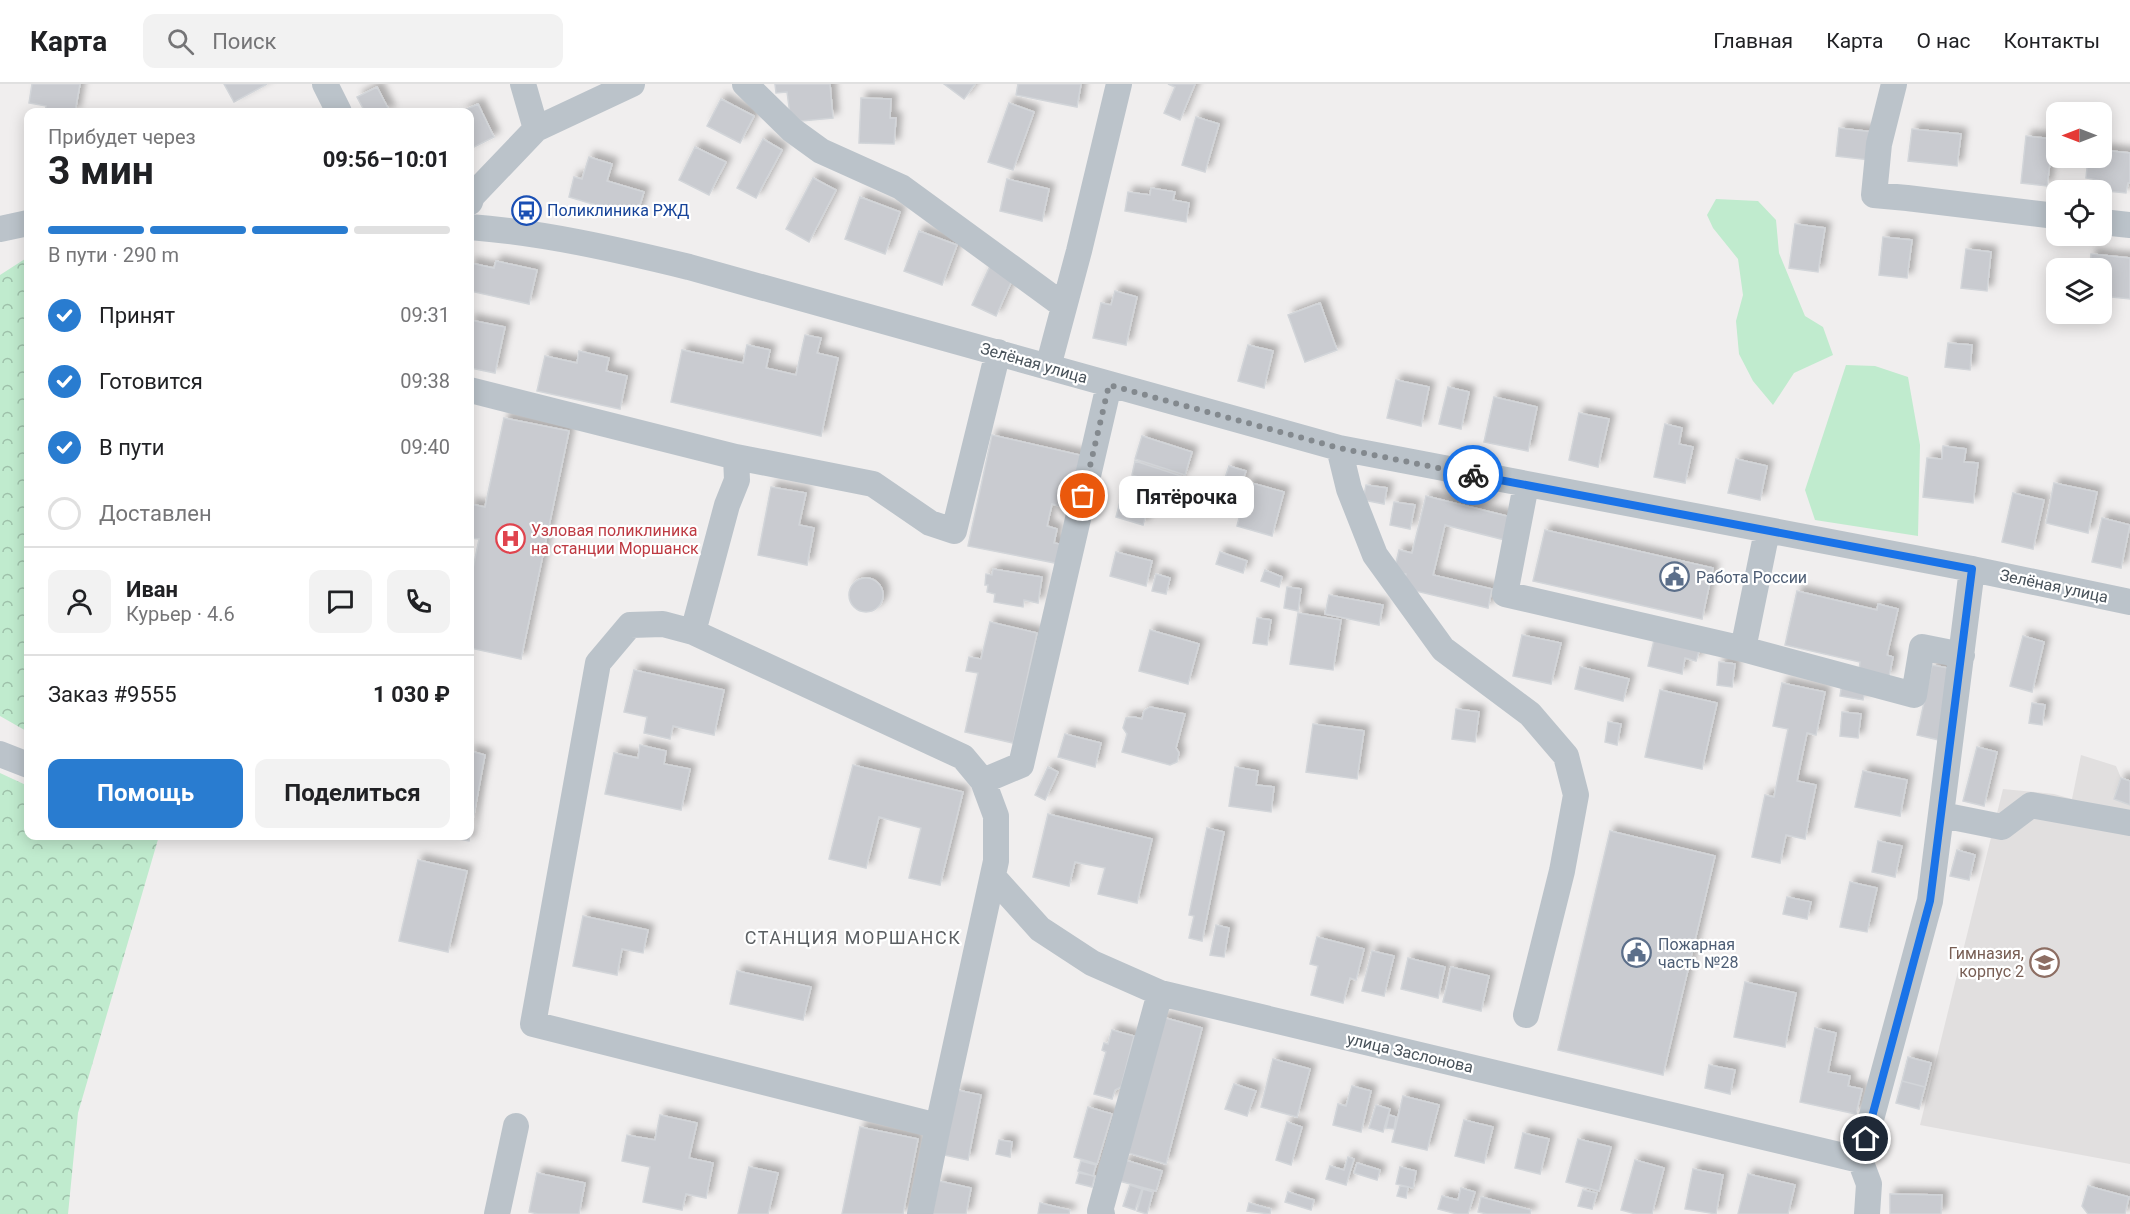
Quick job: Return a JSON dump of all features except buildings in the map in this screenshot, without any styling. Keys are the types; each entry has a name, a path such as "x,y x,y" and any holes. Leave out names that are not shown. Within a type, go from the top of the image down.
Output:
{"street":[{"path":"325,84 337,108"},
{"path":"523,84 536,129"},
{"path":"474,194 536,129 632,84"},
{"path":"745,84 792,130 821,151 901,187 1064,306"},
{"path":"1047,367 1119,84"},
{"path":"1894,84 1879,144 1874,195 2046,215"},
{"path":"2112,223 2130,225"},
{"path":"0,229 24,224"},
{"name":"Зелёная улица","path":"474,227 520,231 700,270 1339,448 1972,569 2130,602"},
{"path":"474,391 736,457 873,484 930,523 954,531 998,352"},
{"path":"983,781 1021,765 1109,385"},
{"path":"1339,448 1349,489 1375,555 1443,649 1530,714 1566,756 1576,795 1562,871 1526,1015"},
{"path":"693,633 727,505 737,480 736,457"},
{"path":"1526,485 1505,594 1743,649 1914,695 1922,647 1962,655"},
{"path":"1743,649 1767,531"},
{"path":"1867,1214 1869,1184 1860,1160 1930,901 1972,569"},
{"path":"920,1214 994,878 996,816 983,781 963,757 693,633 663,624 630,625 598,663 533,1024 938,1126"},
{"path":"0,754 24,763"},
{"path":"1942,815 2002,827 2031,805 2130,823"},
{"name":"улица Заслонова","path":"994,878 1040,929 1092,963 1160,993 1860,1160"},
{"path":"1102,1214 1100,1211 1160,993"},
{"path":"497,1214 516,1126"}],"shaded area":[{"name":"Гимназия, корпус 2","path":"2081,755 2116,766 2121,778 2130,781 2130,1164 1920,1125 2003,789 2054,794 2072,799"}],"green space":[{"path":"1716,199 1758,201 1776,220 1779,253 1805,316 1823,327 1833,355 1794,373 1773,405 1753,381 1739,354 1736,321 1743,295 1738,259 1713,228 1707,215"},
{"path":"24,260 24,730 0,716 0,275"},
{"path":"1846,365 1875,366 1908,377 1920,445 1918,536 1815,520 1805,490"},
{"path":"0,773 24,784 24,840 158,840 78,1113 68,1214 0,1214"}],"way so far":[{"path":"1083,496 1109,385 1339,448 1473,475"}],"place":[{"name":"Поликлиника РЖД","path":"526,210"},
{"name":"Пятёрочка","path":"1083,496"},
{"name":"Узловая поликлиника на станции Моршанск","path":"510,539"},
{"name":"Работа России","path":"1675,577"},
{"name":"Пожарная часть №28","path":"1637,953"},
{"name":"Гимназия, корпус 2","path":"2045,962"}],"district":[{"name":"СТАНЦИЯ МОРШАНСК","path":"853,937"}],"route":[{"path":"1473,475 1972,569 1930,901 1866,1139"}]}
